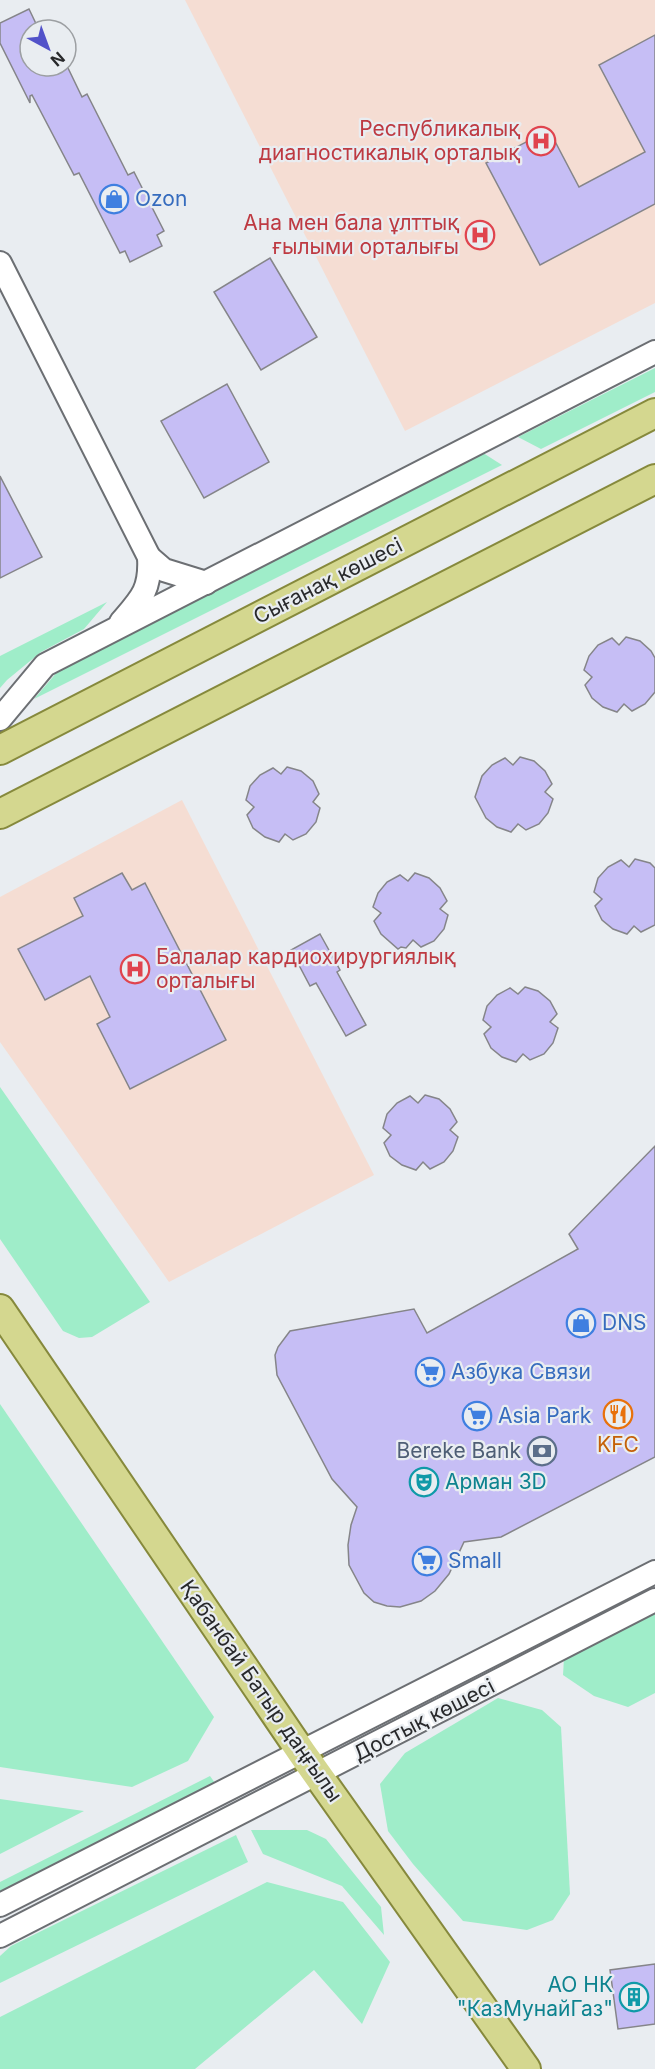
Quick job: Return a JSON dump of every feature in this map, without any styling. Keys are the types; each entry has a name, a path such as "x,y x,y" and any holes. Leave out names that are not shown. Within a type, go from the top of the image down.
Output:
{"main road":[{"name":"Сығанақ көшесі","path":"0,750 655,413"},
{"path":"0,814 655,480"},
{"name":"Қабанбай Батыр даңғылы","path":"0,1309 310,1764 526,2069"}],"street":[{"path":"0,263 145,550 150,575 142,597 113,630"},
{"path":"0,719 45,665 655,352"},
{"path":"145,550 164,570 206,583"},
{"name":"Достық көшесі","path":"0,1936 655,1572"},
{"name":"Достық көшесі","path":"0,1905 310,1764 655,1600"}],"shaded area":[{"name":"Ана мен бала ұлттық ғылыми орталығы","path":"185,0 655,0 655,303 405,431"},
{"name":"Балалар кардиохирургиялық орталығы","path":"182,800 374,1175 169,1282 0,1042 0,897"}],"green space":[{"path":"655,368 655,392 541,449 518,437"},
{"path":"480,451 502,465 34,699 64,664"},
{"path":"107,602 84,629 41,652 0,688 0,656"},
{"path":"0,1087 150,1302 92,1337 79,1338 63,1331 0,1239"},
{"path":"0,1404 214,1717 188,1761 132,1787 0,1767"},
{"path":"655,1613 655,1693 628,1707 594,1696 563,1675 564,1658"},
{"path":"498,1698 542,1710 561,1727 570,1894 553,1920 527,1930 463,1921 413,1864 388,1831 380,1784 405,1753"},
{"path":"210,1776 215,1783 0,1895 0,1882"},
{"path":"0,1799 84,1811 0,1854"},
{"path":"251,1830 307,1830 326,1839 381,1907 384,1935 342,1886 263,1854"},
{"path":"236,1835 248,1862 0,1983 0,1956 11,1946"},
{"path":"267,1882 343,1902 390,1962 362,2024 314,1970 195,2069 0,2069 0,2017"}],"building":[{"path":"29,9 33,18 18,18 18,78 73,78 82,97 87,94 128,175 134,172 164,231 157,235 162,246 130,262 125,251 120,253 79,173 74,175 32,95 30,103 0,43 0,23"},
{"name":"Республикалық диагностикалық орталық","path":"655,35 655,204 540,265 486,163 549,130 579,187 645,152 599,65"},
{"path":"270,258 317,337 261,370 214,292"},
{"path":"227,384 269,462 204,498 161,421"},
{"path":"0,476 42,557 0,578"},
{"path":"626,637 640,641 655,658 655,692 645,704 632,711 624,704 617,712 603,707 592,698 585,685 592,677 584,670 589,656 598,645 612,638 619,645"},
{"path":"520,757 534,761 545,771 552,784 545,792 553,799 548,813 539,824 526,830 518,824 511,832 497,827 486,818 475,797 482,776 492,765 505,758 513,765"},
{"path":"287,767 301,771 313,781 319,794 313,802 320,808 316,822 306,834 293,840 285,834 279,842 265,837 253,828 247,815 254,807 246,800 250,786 260,775 273,768 281,774"},
{"path":"635,859 650,863 655,868 655,925 641,932 634,926 627,934 613,929 602,920 595,906 602,899 594,892 598,878 608,867 621,860 629,867"},
{"path":"122,873 132,890 145,883 226,1040 130,1089 97,1024 110,1017 90,976 45,1000 18,949 83,916 74,898"},
{"path":"415,873 429,878 440,888 447,901 440,909 448,915 444,929 434,941 421,947 413,940 406,948 398,949 381,934 374,921 381,913 373,907 378,893 387,882 400,875 408,881"},
{"path":"320,934 340,970 337,972 366,1025 346,1036 316,983 310,986 291,950"},
{"path":"525,987 538,991 550,1001 557,1014 550,1022 558,1028 553,1043 544,1054 530,1060 523,1054 516,1062 502,1057 491,1048 484,1034 491,1027 483,1020 487,1006 497,995 510,988 518,994"},
{"path":"425,1095 439,1099 450,1109 457,1122 450,1130 458,1137 453,1151 444,1162 430,1169 423,1162 416,1170 402,1165 390,1156 384,1143 391,1135 383,1128 387,1114 397,1103 410,1096 418,1103"},
{"name":"Asia Park","path":"655,1146 655,1457 501,1537 464,1542 449,1574 435,1591 421,1601 400,1607 374,1602 364,1593 349,1565 348,1545 357,1507 332,1479 277,1375 275,1355 278,1347 290,1331 414,1309 427,1333 578,1249 569,1234"},
{"name":"АО НК \"КазМунайГаз\"","path":"655,1964 655,2024 618,2029 610,1970"}],"place":[{"name":"Республикалық диагностикалық орталық","path":"541,141"},
{"name":"Ozon","path":"114,199"},
{"name":"Ана мен бала ұлттық ғылыми орталығы","path":"480,235"},
{"name":"Балалар кардиохирургиялық орталығы","path":"135,969"},
{"name":"DNS","path":"581,1323"},
{"name":"Азбука Связи","path":"430,1372"},
{"name":"KFC","path":"618,1414"},
{"name":"Asia Park","path":"477,1416"},
{"name":"Bereke Bank","path":"542,1451"},
{"name":"Арман 3D","path":"424,1482"},
{"name":"Small","path":"427,1561"},
{"name":"АО НК \"КазМунайГаз\"","path":"634,1997"}]}
